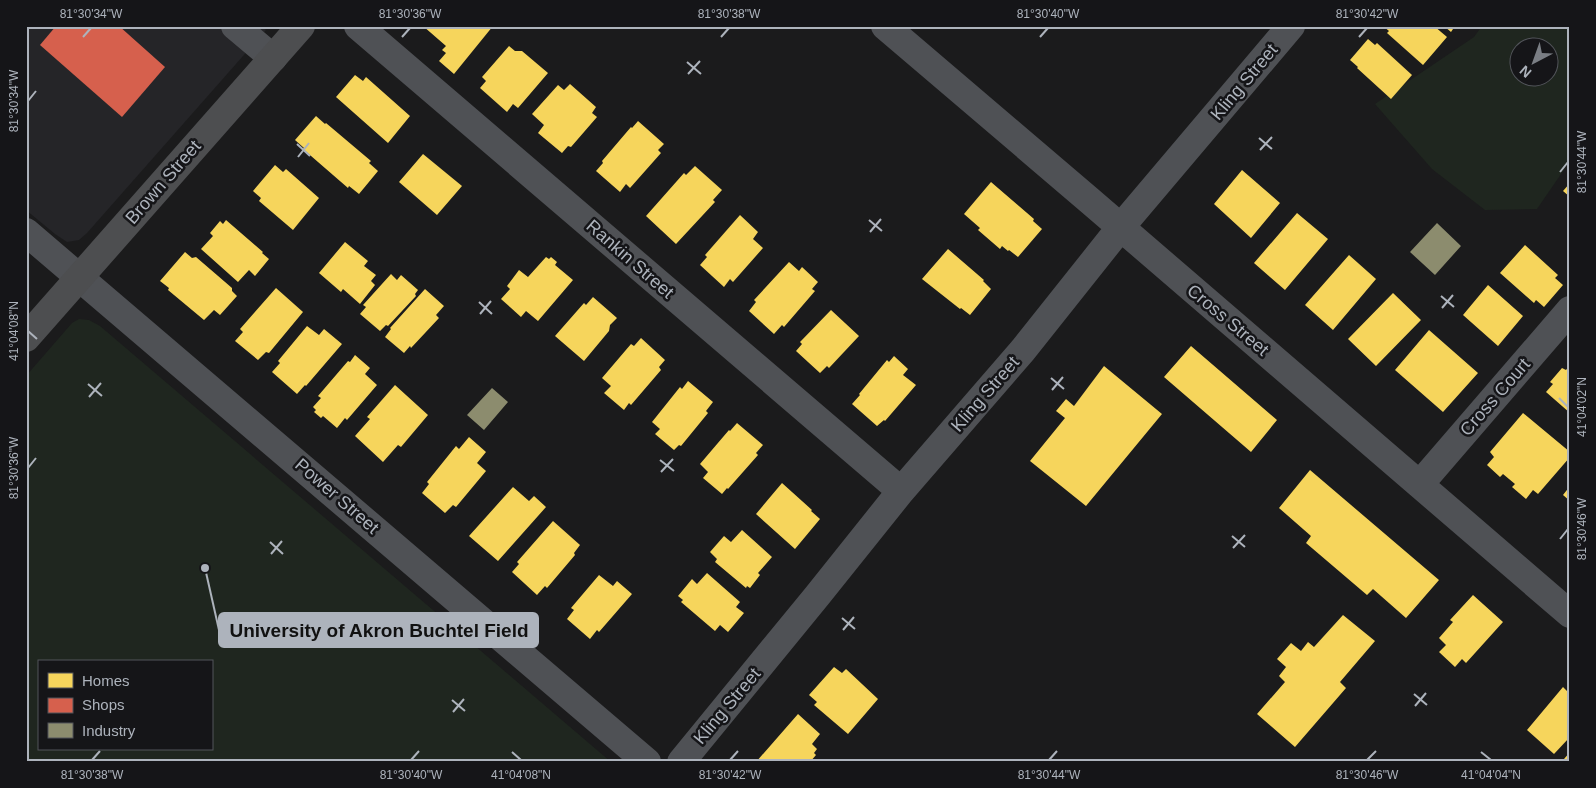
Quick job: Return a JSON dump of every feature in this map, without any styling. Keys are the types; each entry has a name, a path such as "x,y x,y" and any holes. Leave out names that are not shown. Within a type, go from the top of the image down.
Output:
{"main road":[{"name":"Brown Street","path":"26,338 301,26"}],"street":[{"path":"235,26 273,58"},
{"name":"Rankin Street","path":"358,26 902,491"},
{"name":"Cross Street","path":"885,26 1570,614"},
{"name":"Kling Street","path":"681,762 902,491 1017,356 1120,228 1291,26"},
{"name":"Power Street","path":"26,232 648,762"},
{"name":"Cross Court","path":"1420,484 1570,310"}],"shaded area":[{"path":"26,26 261,26 266,30 87,233 79,240 67,242 26,210"},
{"path":"1482,26 1570,26 1570,161 1537,209 1485,210 1432,169 1375,104 1474,37"},
{"path":"79,319 89,320 100,326 611,762 26,762 26,376 72,323"}],"building: Homes":[{"path":"423,26 493,26 454,74 439,61 446,53 442,50 446,46"},
{"path":"1383,26 1434,26 1447,37 1423,65 1387,33 1389,31"},
{"path":"1444,26 1455,26 1451,32"},
{"path":"1368,39 1375,45 1377,43 1412,75 1391,99 1350,60"},
{"path":"509,46 515,51 522,51 548,73 518,108 513,104 507,112 480,88 486,81 482,77"},
{"path":"355,75 363,81 366,77 410,116 388,143 336,97"},
{"path":"570,84 596,107 592,113 597,117 571,147 568,146 562,153 538,133 544,125 532,114 558,85 564,90"},
{"path":"316,116 371,161 369,163 378,171 359,194 349,186 348,188 295,140"},
{"path":"638,121 664,144 658,150 661,153 630,188 626,184 620,192 596,171 603,163 602,161"},
{"path":"423,154 462,186 437,215 399,182"},
{"path":"275,165 283,172 286,169 319,198 293,230 259,201 261,198 253,191"},
{"path":"695,166 722,190 713,200 715,202 676,244 646,216 684,173 686,175"},
{"path":"1242,170 1280,203 1251,238 1214,204"},
{"path":"991,182 1034,219 1033,221 1042,229 1018,257 1002,246 1000,249 978,230 980,228 964,214"},
{"path":"1570,183 1570,197 1563,191"},
{"path":"1297,213 1328,239 1285,290 1254,263"},
{"path":"740,215 758,232 753,239 763,248 733,282 730,279 724,287 700,265 707,257 705,255"},
{"path":"226,220 269,259 255,276 249,270 238,282 201,249 213,236 210,233 220,221 223,224"},
{"path":"345,242 368,261 364,266 376,275 371,281 375,285 360,304 343,289 341,292 319,273"},
{"path":"1525,245 1558,275 1555,278 1563,285 1544,307 1536,300 1534,303 1500,273"},
{"path":"948,249 984,280 991,289 970,315 922,279"},
{"path":"185,252 192,258 196,257 232,288 232,291 237,296 220,315 214,310 204,320 160,281"},
{"path":"1349,255 1376,279 1333,330 1305,305"},
{"path":"546,257 549,259 551,257 557,262 555,265 573,280 538,321 526,311 521,317 501,299 510,289 507,286 519,270 528,277"},
{"path":"789,262 799,271 802,267 818,282 812,289 815,291 784,327 782,325 774,334 749,311 756,302 754,300"},
{"path":"391,274 397,280 401,275 418,290 415,294 416,296 388,326 386,325 380,331 360,314 366,307 363,305"},
{"path":"1488,285 1523,316 1498,346 1463,315"},
{"path":"276,288 303,312 269,353 266,352 258,360 235,341 243,332 240,329"},
{"path":"425,289 444,306 436,315 439,318 404,353 385,337 390,328"},
{"path":"1393,293 1421,320 1376,366 1348,339"},
{"path":"593,297 617,318 610,325 609,331 584,361 555,336 584,303 586,305"},
{"path":"831,310 859,336 829,368 827,366 820,373 796,351 802,344 800,342"},
{"path":"307,326 319,335 324,329 342,344 297,394 272,372 280,363 278,361"},
{"path":"1429,330 1478,373 1443,412 1395,370"},
{"path":"641,338 665,360 659,367 661,370 631,405 629,403 624,410 604,393 611,386 602,378 631,344 634,346"},
{"path":"1191,346 1277,420 1251,452 1164,377"},
{"path":"355,355 370,368 365,374 377,385 347,420 345,418 337,428 323,416 321,418 314,412 316,410 313,407 321,398 318,396"},
{"path":"894,356 908,369 903,375 916,385 885,421 877,426 852,404 887,360 889,362"},
{"path":"1570,365 1570,413 1546,392 1553,384 1550,382 1562,368 1566,370"},
{"path":"1104,366 1162,414 1086,506 1030,461 1065,418 1056,411 1066,399 1074,406"},
{"path":"688,381 713,402 706,411 708,413 681,446 679,445 674,450 655,434 660,429 652,422 680,387 682,389"},
{"path":"395,385 428,415 401,447 398,445 383,462 355,436 370,419 367,417"},
{"path":"1523,413 1570,452 1570,457 1538,494 1533,490 1526,499 1512,487 1515,484 1503,474 1500,477 1487,465 1494,457 1490,452"},
{"path":"737,423 763,445 756,453 758,455 722,494 703,478 708,472 700,464"},
{"path":"469,437 486,452 477,463 486,471 456,507 453,505 445,513 422,493 429,484 427,482 456,446 459,449"},
{"path":"1310,470 1439,580 1406,618 1373,589 1367,595 1306,543 1311,536 1279,508"},
{"path":"782,483 820,519 795,549 756,514"},
{"path":"1570,486 1570,501 1563,495"},
{"path":"513,487 529,501 534,496 546,507 498,561 469,536"},
{"path":"553,521 580,545 574,553 575,555 547,588 545,586 537,595 512,572 519,564 517,562"},
{"path":"742,530 772,557 758,573 760,575 750,588 747,586 746,588 715,562 717,559 710,552 724,536 731,542"},
{"path":"707,573 740,602 736,607 744,613 728,632 720,625 715,631 681,602 683,600 678,596 692,579 697,584"},
{"path":"599,575 613,586 617,581 632,594 599,632 597,630 590,639 567,619 574,610 571,608"},
{"path":"1473,595 1503,622 1466,663 1462,659 1455,667 1439,652 1446,645 1439,638 1453,622 1450,620"},
{"path":"1343,615 1375,641 1340,682 1346,688 1295,747 1257,714 1285,682 1279,676 1286,667 1277,659 1291,643 1301,651 1308,642 1314,647"},
{"path":"834,667 842,673 846,669 878,699 848,734 814,705 817,702 809,695"},
{"path":"1563,687 1570,694 1570,739 1554,754 1527,730"},
{"path":"798,714 820,734 812,744 817,749 814,753 816,755 810,762 756,762"},
{"path":"1570,752 1570,762 1566,762 1564,759"}],"building: Shops":[{"path":"56,26 119,26 165,67 122,117 40,45"}],"building: Industry":[{"path":"1437,223 1461,246 1435,275 1410,252"},
{"path":"492,388 508,402 484,430 467,415"}],"place":[{"name":"University of Akron Buchtel Field","path":"205,568"}]}
